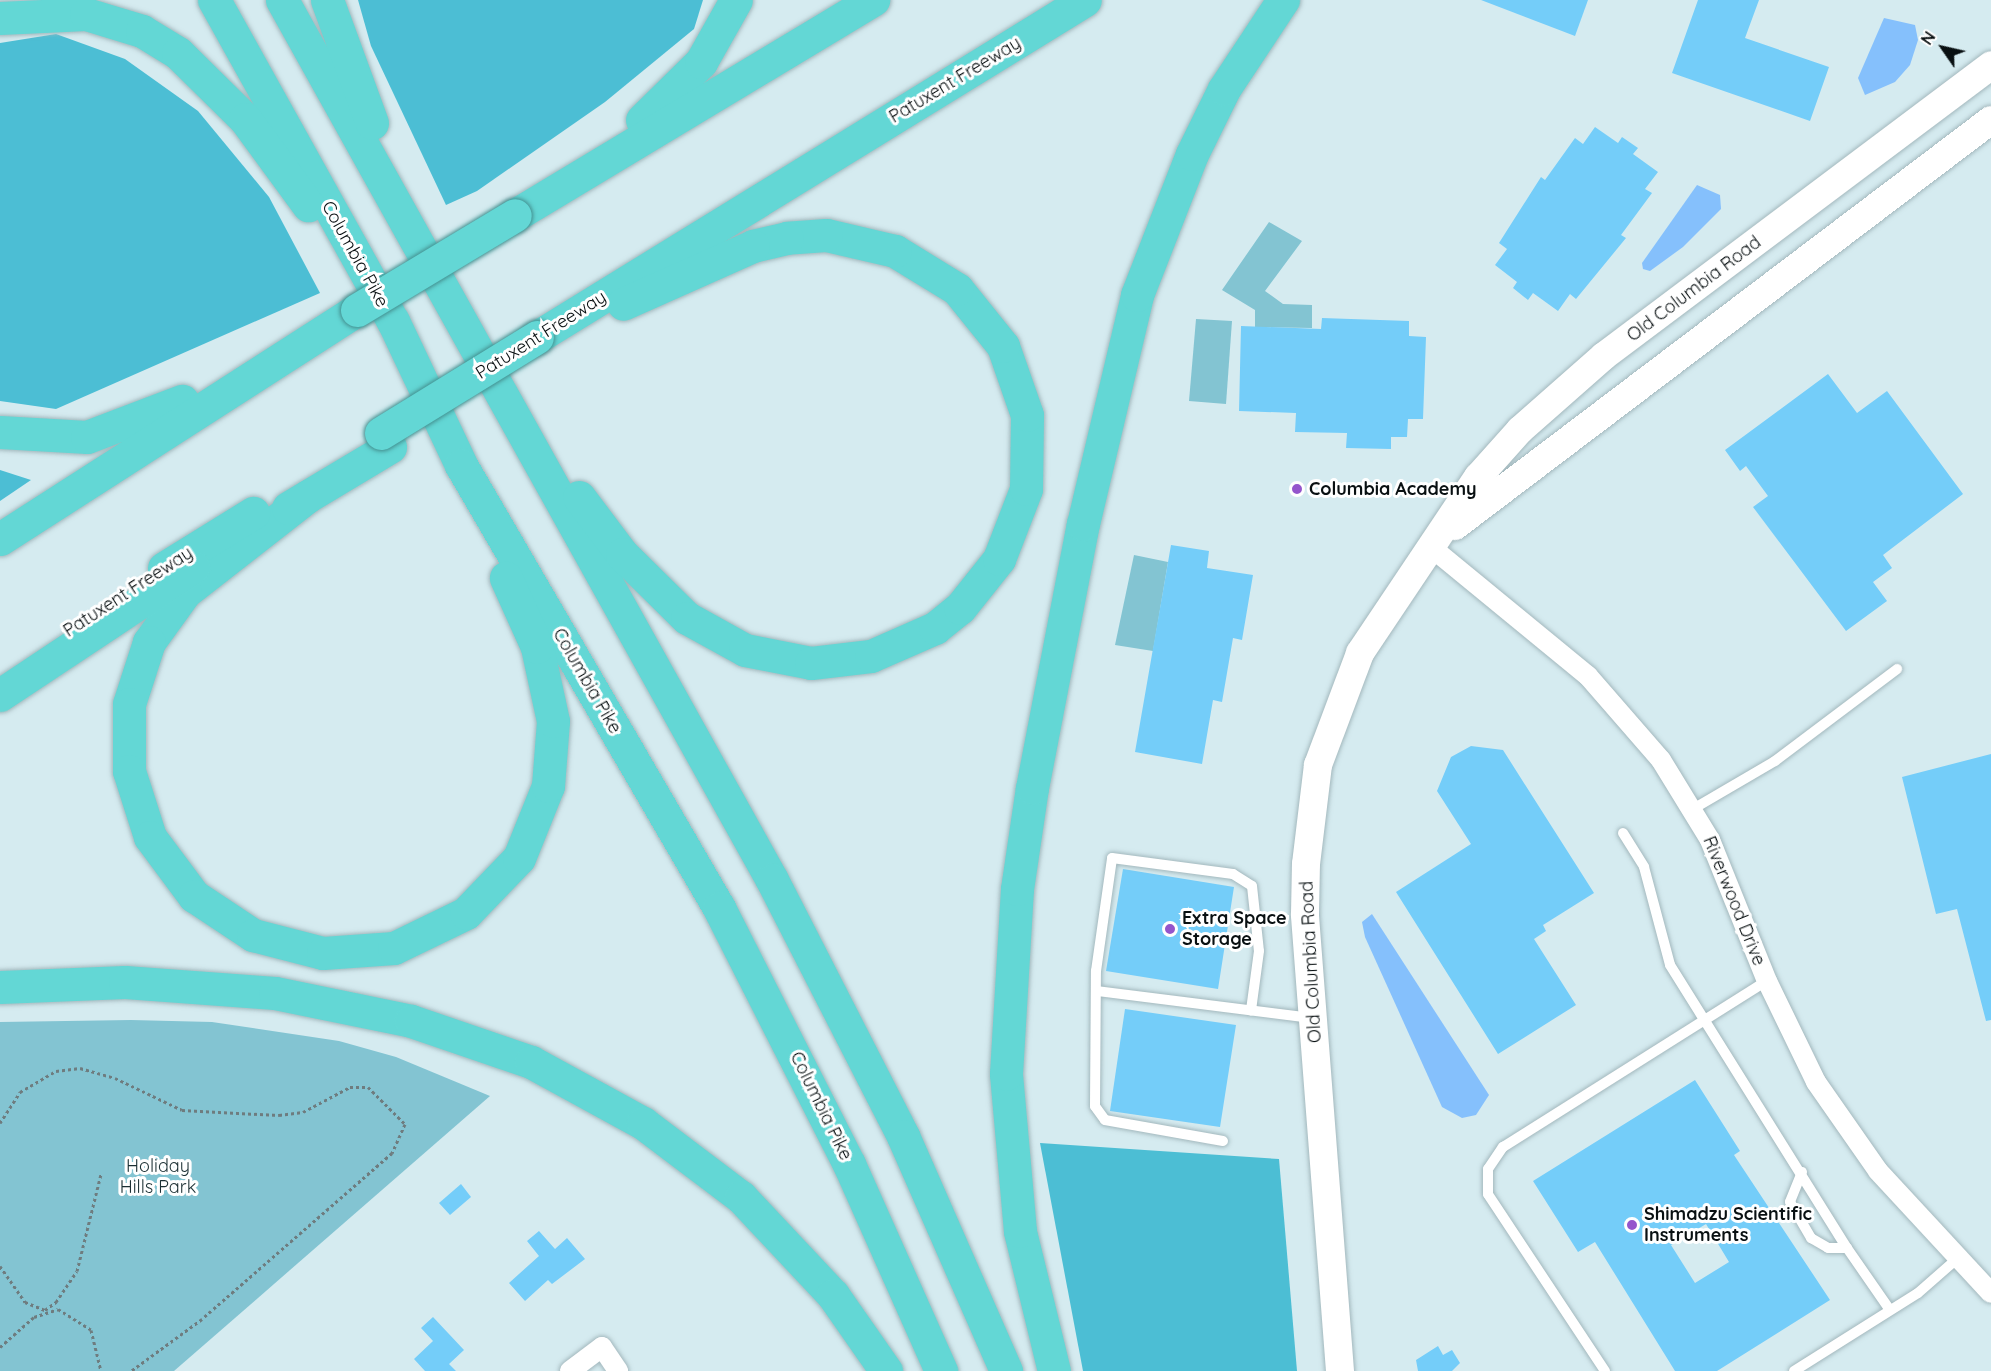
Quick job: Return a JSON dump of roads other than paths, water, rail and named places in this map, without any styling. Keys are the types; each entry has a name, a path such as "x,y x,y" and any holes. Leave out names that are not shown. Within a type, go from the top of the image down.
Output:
{"highway":[{"name":"Columbia Pike","path":"214,0 393,321 461,465 719,908 849,1164 941,1371"},
{"path":"282,0 501,390 830,991 903,1136 1006,1371"},
{"path":"327,0 341,50 444,290"},
{"path":"515,215 678,89 720,34 736,0"},
{"path":"0,539 357,310 873,0"},
{"name":"Patuxent Freeway","path":"0,676 541,344 1085,0"},
{"path":"1054,1371 1020,1231 1006,1074 1014,922 1032,788 1083,524 1137,295 1192,154 1224,89 1283,0"},
{"path":"0,18 86,14 142,31 178,53 245,119 393,321"},
{"path":"623,304 815,184 1010,47"},
{"path":"501,390 636,569 687,618 735,646 811,663 871,656 935,628 982,585 1016,524 1026,489 1027,415 1003,346 957,289 895,251 826,235 753,246 623,304 541,344"},
{"path":"0,432 77,438 123,427 357,310"},
{"path":"385,440 212,567 167,613 149,642 129,704 129,771 136,804 170,871 220,918 286,947 358,954 394,948 435,932 496,886 536,825 548,786 553,720 537,647 461,465"},
{"path":"0,695 308,496"},
{"path":"0,987 125,982 275,993 411,1021 531,1062 644,1123 741,1197 833,1295 886,1371"}],"street":[{"name":"Old Columbia Road","path":"1340,1371 1305,914 1309,810 1318,765 1360,653 1478,477 1566,387 1991,65"},
{"name":"Old Columbia Road","path":"1431,547 1991,120"},
{"name":"Riverwood Drive","path":"1431,547 1588,676 1661,760 1693,809 1767,981 1848,1132 1991,1293"},
{"path":"570,1371 602,1347 618,1371"}],"lane":[{"path":"1693,809 1775,761 1897,669"},
{"path":"1623,833 1644,867 1663,951 1847,1248 1890,1310"},
{"path":"1223,1141 1099,1115 1097,991 1112,858 1233,874 1252,886 1259,951 1251,1010"},
{"path":"1605,1371 1488,1194 1488,1169 1503,1147 1767,981"},
{"path":"1097,991 1313,1018"},
{"path":"1802,1172 1791,1191 1793,1209 1819,1245 1847,1248"},
{"path":"1794,1371 1890,1310 1958,1258"}],"place":[{"name":"Columbia Academy","path":"1297,489"},
{"name":"Extra Space Storage","path":"1170,929"},
{"name":"Shimadzu Scientific Instruments","path":"1632,1225"}],"park label":[{"name":"Holiday Hills Park","path":"158,1177"}]}
